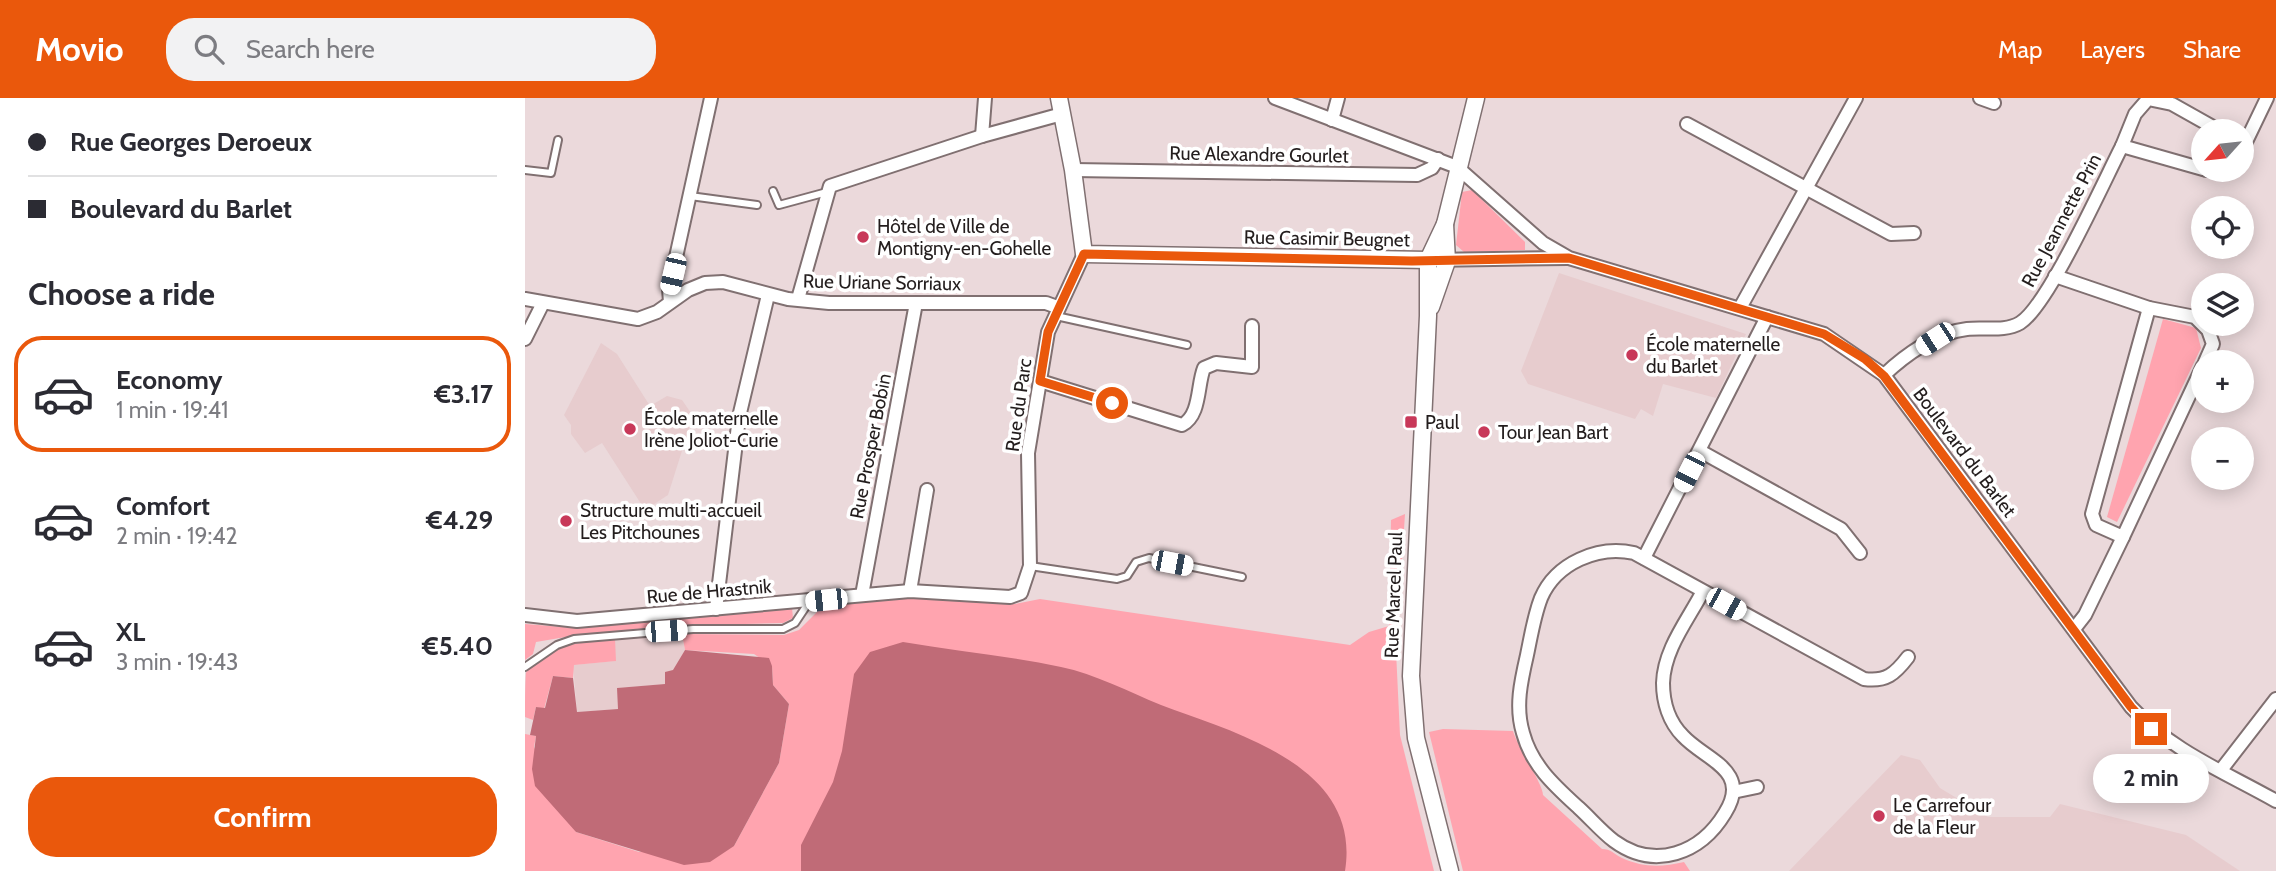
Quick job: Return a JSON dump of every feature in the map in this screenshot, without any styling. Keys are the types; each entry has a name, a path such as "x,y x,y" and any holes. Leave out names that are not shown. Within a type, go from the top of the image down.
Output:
{"street":[{"path":"670,302 669,289 711,98"},
{"path":"982,136 985,98"},
{"name":"Boulevard du Barlet","path":"1275,98 1457,167 1543,243 1569,258 1824,334 1865,359 1884,376 2151,729 2170,744 2276,801"},
{"path":"1332,120 1338,98"},
{"path":"1428,260 1445,224 1476,98"},
{"path":"1740,308 1856,98"},
{"path":"1980,98 1994,103"},
{"path":"2254,125 2267,98"},
{"name":"Rue Jeannette Prin","path":"1884,376 1935,339 1966,329 1996,329 2020,323 2039,304 2136,114 2148,99 2172,104 2199,119"},
{"path":"798,299 830,186 982,136 1061,106 1084,254"},
{"path":"1687,124 1891,234 1914,233"},
{"path":"2122,146 2191,165"},
{"name":"Rue Alexandre Gourlet","path":"1073,170 1417,176 1432,168 1438,159"},
{"path":"1445,224 1447,261"},
{"path":"1540,259 1543,243"},
{"name":"Rue Casimir Beugnet","path":"1084,254 1447,261 1569,258"},
{"name":"Rue du Parc","path":"1021,593 1030,566 1028,453 1040,381 1055,311 1067,296 1084,254"},
{"name":"Rue Marcel Paul","path":"1428,260 1428,316 1411,676 1416,738 1450,871"},
{"name":"Rue Marcel Paul","path":"1428,316 1447,261"},
{"path":"2055,276 2149,307 2196,317 2208,330 2213,344 2210,350"},
{"name":"Rue Uriane Sorriaux","path":"525,299 638,318 657,312 688,290 705,283 723,282 768,295 829,303 1046,303 1055,311"},
{"path":"716,609 739,416 768,295"},
{"path":"525,339 543,303"},
{"name":"Rue Prosper Bobin","path":"862,595 916,303"},
{"path":"2123,537 2096,525 2092,514 2149,307"},
{"path":"1644,558 1767,317"},
{"path":"1040,381 1182,425 1193,413 1204,368 1216,363 1252,367 1252,326"},
{"path":"2074,629 2085,615 2191,392"},
{"path":"1700,451 1841,530 1860,553"},
{"path":"910,591 927,490"},
{"path":"1703,591 1670,651 1665,666 1664,696 1667,710 1681,735 1721,765 1733,784 1734,792 1724,814 1699,844 1678,855 1651,858 1636,854 1614,841 1541,772 1522,730 1519,697 1538,608 1548,586 1567,568 1599,552 1620,550 1644,558 1864,679 1886,678 1896,672 1908,657"},
{"name":"Rue de Hrastnik","path":"525,615 577,621 910,591 1010,597 1021,593"},
{"path":"2221,770 2276,699"},
{"path":"1734,792 1756,787"}],"lane":[{"path":"525,170 551,173 558,140"},
{"path":"773,191 779,205 788,205 827,192"},
{"path":"689,196 757,205"},
{"path":"1055,311 1187,345"},
{"path":"1030,566 1117,579 1128,576 1136,562 1149,558 1242,577"},
{"path":"525,667 557,645 574,639 693,629 783,629 795,623 809,602"}],"shaded area":[{"path":"1472,190 1525,242 1525,250 1464,252 1456,245 1462,192"},
{"name":"École maternelle du Barlet","path":"1559,273 1746,334 1716,398 1663,384 1653,416 1641,409 1635,419 1528,384 1521,371"},
{"path":"2163,319 2191,327 2191,336 2198,336 2201,348 2191,350 2191,369 2117,522 2107,517"},
{"name":"École maternelle Irène Joliot-Curie","path":"601,343 617,354 650,406 667,396 682,400 693,416 668,495 645,510 602,443 585,453 571,434 571,425 564,415"},
{"path":"1405,514 1396,651 1400,735 1434,871 525,871 525,734 536,736 534,747 576,832 639,852 734,846 779,763 789,704 773,685 772,666 754,654 685,650 682,634 784,635 799,630 824,605 926,597 1015,604 1040,599 1350,645 1369,632 1389,626 1391,520"},
{"path":"792,608 793,618 783,623 628,630 536,642 533,654 525,660 525,624 576,628"},
{"path":"682,634 685,650 666,684 618,688 619,709 577,712 573,665 615,661 615,639"},
{"path":"615,639 616,661 574,665 573,678 553,676 544,709 536,707 533,720 525,717 526,673 541,656 565,646"},
{"path":"903,642 1074,670 1257,742 1287,759 1314,780 1334,805 1345,835 1345,871 801,871 801,845 833,782 842,751 854,674 870,652"},
{"path":"685,650 769,658 773,685 789,704 779,763 734,846 710,862 684,865 576,832 535,786 532,769 536,736 530,735 536,707 545,708 553,676 573,678 577,712 618,709 617,688 665,684 665,672 673,670"},
{"path":"1443,729 1513,731 1543,795 1602,849 1645,865 1661,866 1684,862 1690,871 1463,871 1429,732"},
{"path":"1901,755 1920,760 1940,788 1988,817 2050,817 2060,804 2186,835 2240,871 1789,871"}],"place":[{"name":"Hôtel de Ville de Montigny-en-Gohelle","path":"863,237"},
{"name":"École maternelle du Barlet","path":"1632,355"},
{"name":"Paul","path":"1411,422"},
{"name":"École maternelle Irène Joliot-Curie","path":"630,429"},
{"name":"Tour Jean Bart","path":"1484,432"},
{"name":"Structure multi-accueil Les Pitchounes","path":"566,521"},
{"name":"Le Carrefour de la Fleur","path":"1879,816"}],"route":[{"path":"1112,403 1040,381 1048,332 1057,307 1067,296 1084,254 1412,261 1569,258 1824,334 1865,359 1884,376 2131,707 2151,729"}]}
